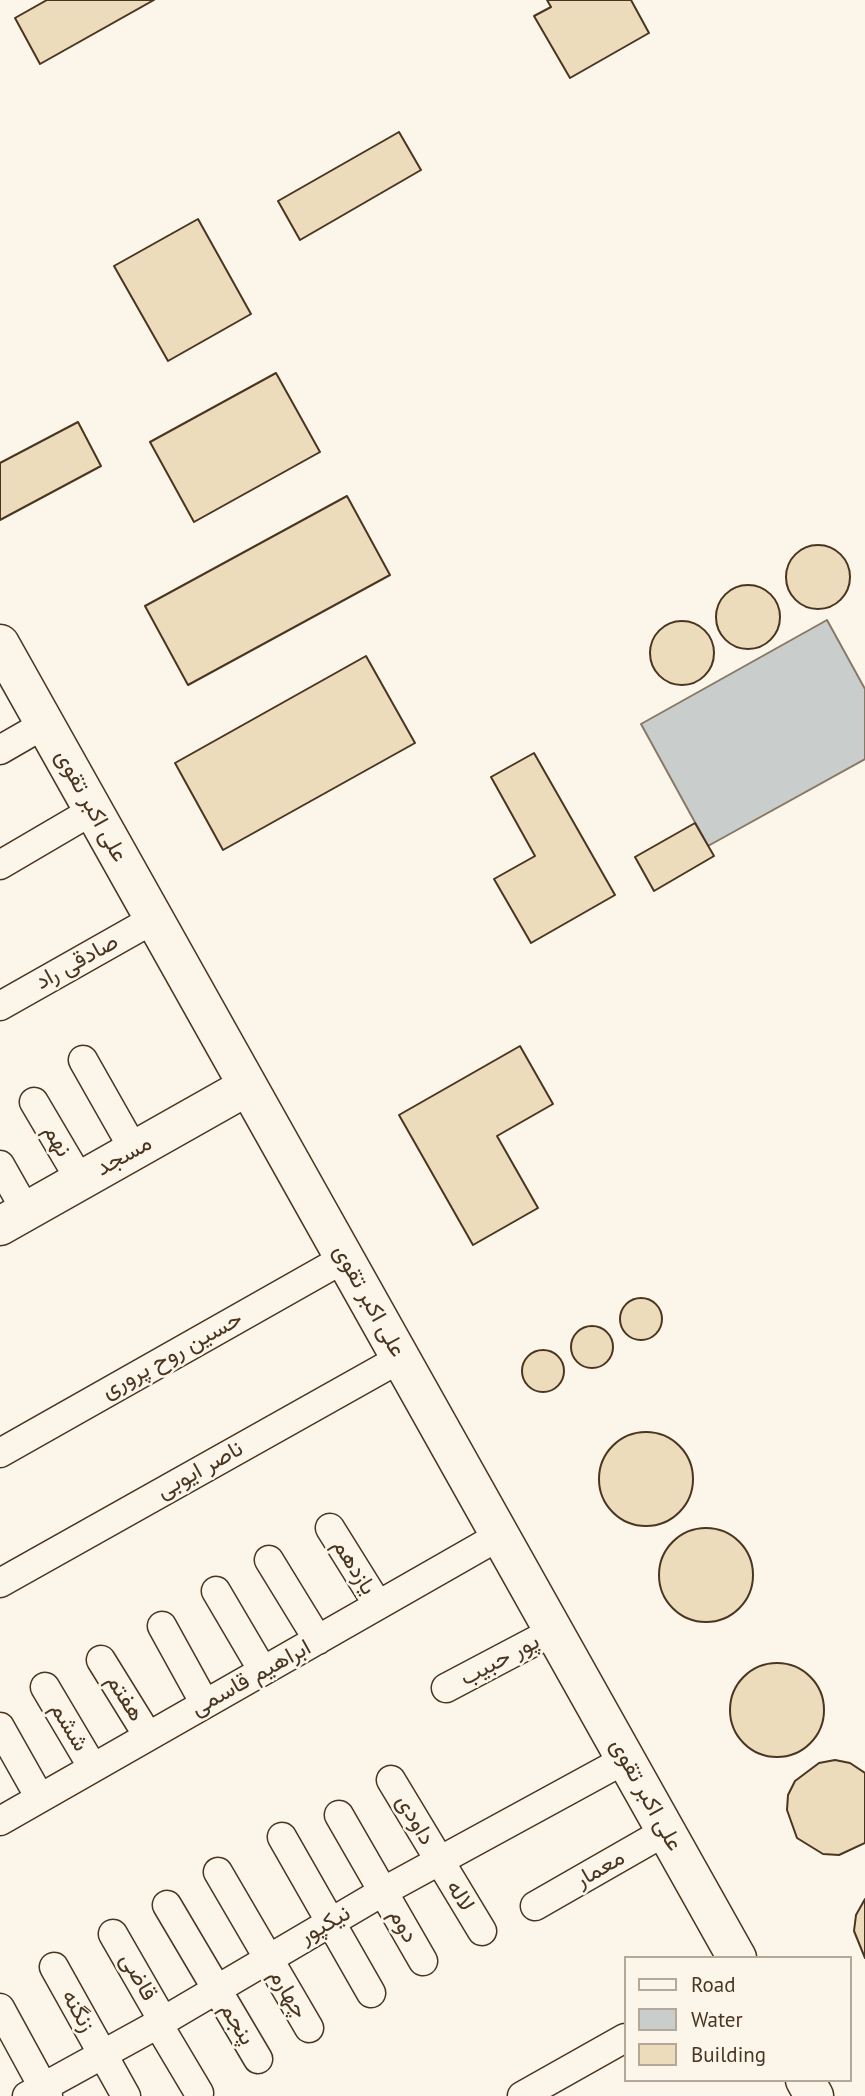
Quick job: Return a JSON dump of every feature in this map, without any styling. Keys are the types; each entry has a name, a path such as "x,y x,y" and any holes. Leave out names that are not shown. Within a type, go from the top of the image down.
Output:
{"main road":[{"name":"علی اکبر تقوی","path":"0,644 736,1956"},
{"name":"مسجد","path":"13,1218 248,1086"}],"street":[{"path":"0,750 45,724"},
{"path":"0,865 92,811"},
{"name":"صادقی راد","path":"0,1006 154,919"},
{"path":"83,1060 134,1150"},
{"name":"نهم","path":"34,1102 80,1180"},
{"path":"0,1165 13,1218"},
{"name":"حسین روح پروری","path":"0,1452 345,1258"},
{"name":"ناصر ایوبی","path":"0,1583 401,1358"},
{"name":"یازدهم","path":"330,1528 378,1605"},
{"name":"ابراهیم قاسمی","path":"0,1821 501,1535"},
{"path":"270,1560 318,1640"},
{"path":"216,1591 263,1671"},
{"path":"162,1626 205,1704"},
{"name":"پور حبیب","path":"446,1688 554,1631"},
{"name":"هفتم","path":"101,1660 148,1736"},
{"name":"ششم","path":"45,1687 93,1768"},
{"path":"0,1727 40,1798"},
{"name":"نیکپور","path":"39,2093 438,1860 626,1759"},
{"name":"داودی","path":"391,1780 438,1860"},
{"name":"دوم","path":"339,1815 423,1961"},
{"name":"معمار","path":"535,1906 666,1831"},
{"path":"282,1837 371,1993"},
{"name":"لاله","path":"438,1860 482,1931"},
{"name":"چهارم","path":"218,1872 309,2028"},
{"name":"پنجم","path":"167,1905 258,2059"},
{"name":"قاضی","path":"113,1934 199,2093"},
{"name":"زنگنه","path":"54,1967 127,2096"},
{"path":"0,2008 39,2093"},
{"path":"522,2096 624,2039"}],"water":[{"path":"827,620 865,689 865,759 708,846 641,724"}],"building":[{"path":"47,0 154,0 40,64 15,18"},
{"path":"547,0 631,0 649,33 570,78 534,16 551,7"},
{"path":"399,132 421,170 300,240 278,201"},
{"path":"198,219 251,314 168,361 114,266"},
{"path":"276,373 320,452 194,522 150,442"},
{"path":"78,422 101,466 0,520 0,463"},
{"path":"347,496 390,575 188,685 145,606"},
{"path":"812,545 824,545 841,554 848,565 848,589 841,600 824,609 812,609 800,604 791,595 786,583 786,571 791,559 800,550"},
{"path":"742,585 754,585 771,594 778,605 778,629 771,640 754,649 742,649 730,644 721,635 716,623 716,611 721,599 730,590"},
{"path":"676,621 688,621 705,630 712,641 712,665 705,676 688,685 676,685 664,680 655,671 650,659 650,647 655,635 664,626"},
{"path":"366,656 415,743 223,850 175,763"},
{"path":"534,753 615,895 531,943 494,879 535,856 491,777"},
{"path":"695,823 714,856 654,891 635,857"},
{"path":"520,1046 553,1104 497,1136 538,1208 473,1245 399,1115"},
{"path":"641,1298 656,1304 662,1319 656,1334 641,1340 626,1334 620,1319 626,1304"},
{"path":"592,1326 607,1332 613,1347 607,1362 592,1368 577,1362 571,1347 577,1332"},
{"path":"543,1350 558,1356 564,1371 558,1386 543,1392 528,1386 522,1371 528,1356"},
{"path":"646,1432 664,1436 679,1446 689,1461 693,1479 689,1497 679,1512 664,1522 646,1526 628,1522 613,1512 603,1497 599,1479 603,1461 613,1446 628,1436"},
{"path":"706,1528 724,1532 739,1542 749,1557 753,1575 749,1593 739,1608 724,1618 706,1622 688,1618 673,1608 663,1593 659,1575 663,1557 673,1542 688,1532"},
{"path":"777,1663 795,1667 810,1677 820,1692 824,1710 820,1728 810,1743 795,1753 777,1757 759,1753 744,1743 734,1728 730,1710 734,1692 744,1677 759,1667"},
{"path":"835,1760 850,1763 865,1773 865,1843 839,1855 823,1854 797,1838 787,1810 788,1795 795,1781 819,1763"},
{"path":"865,1899 865,1958 854,1931 856,1915"}]}
